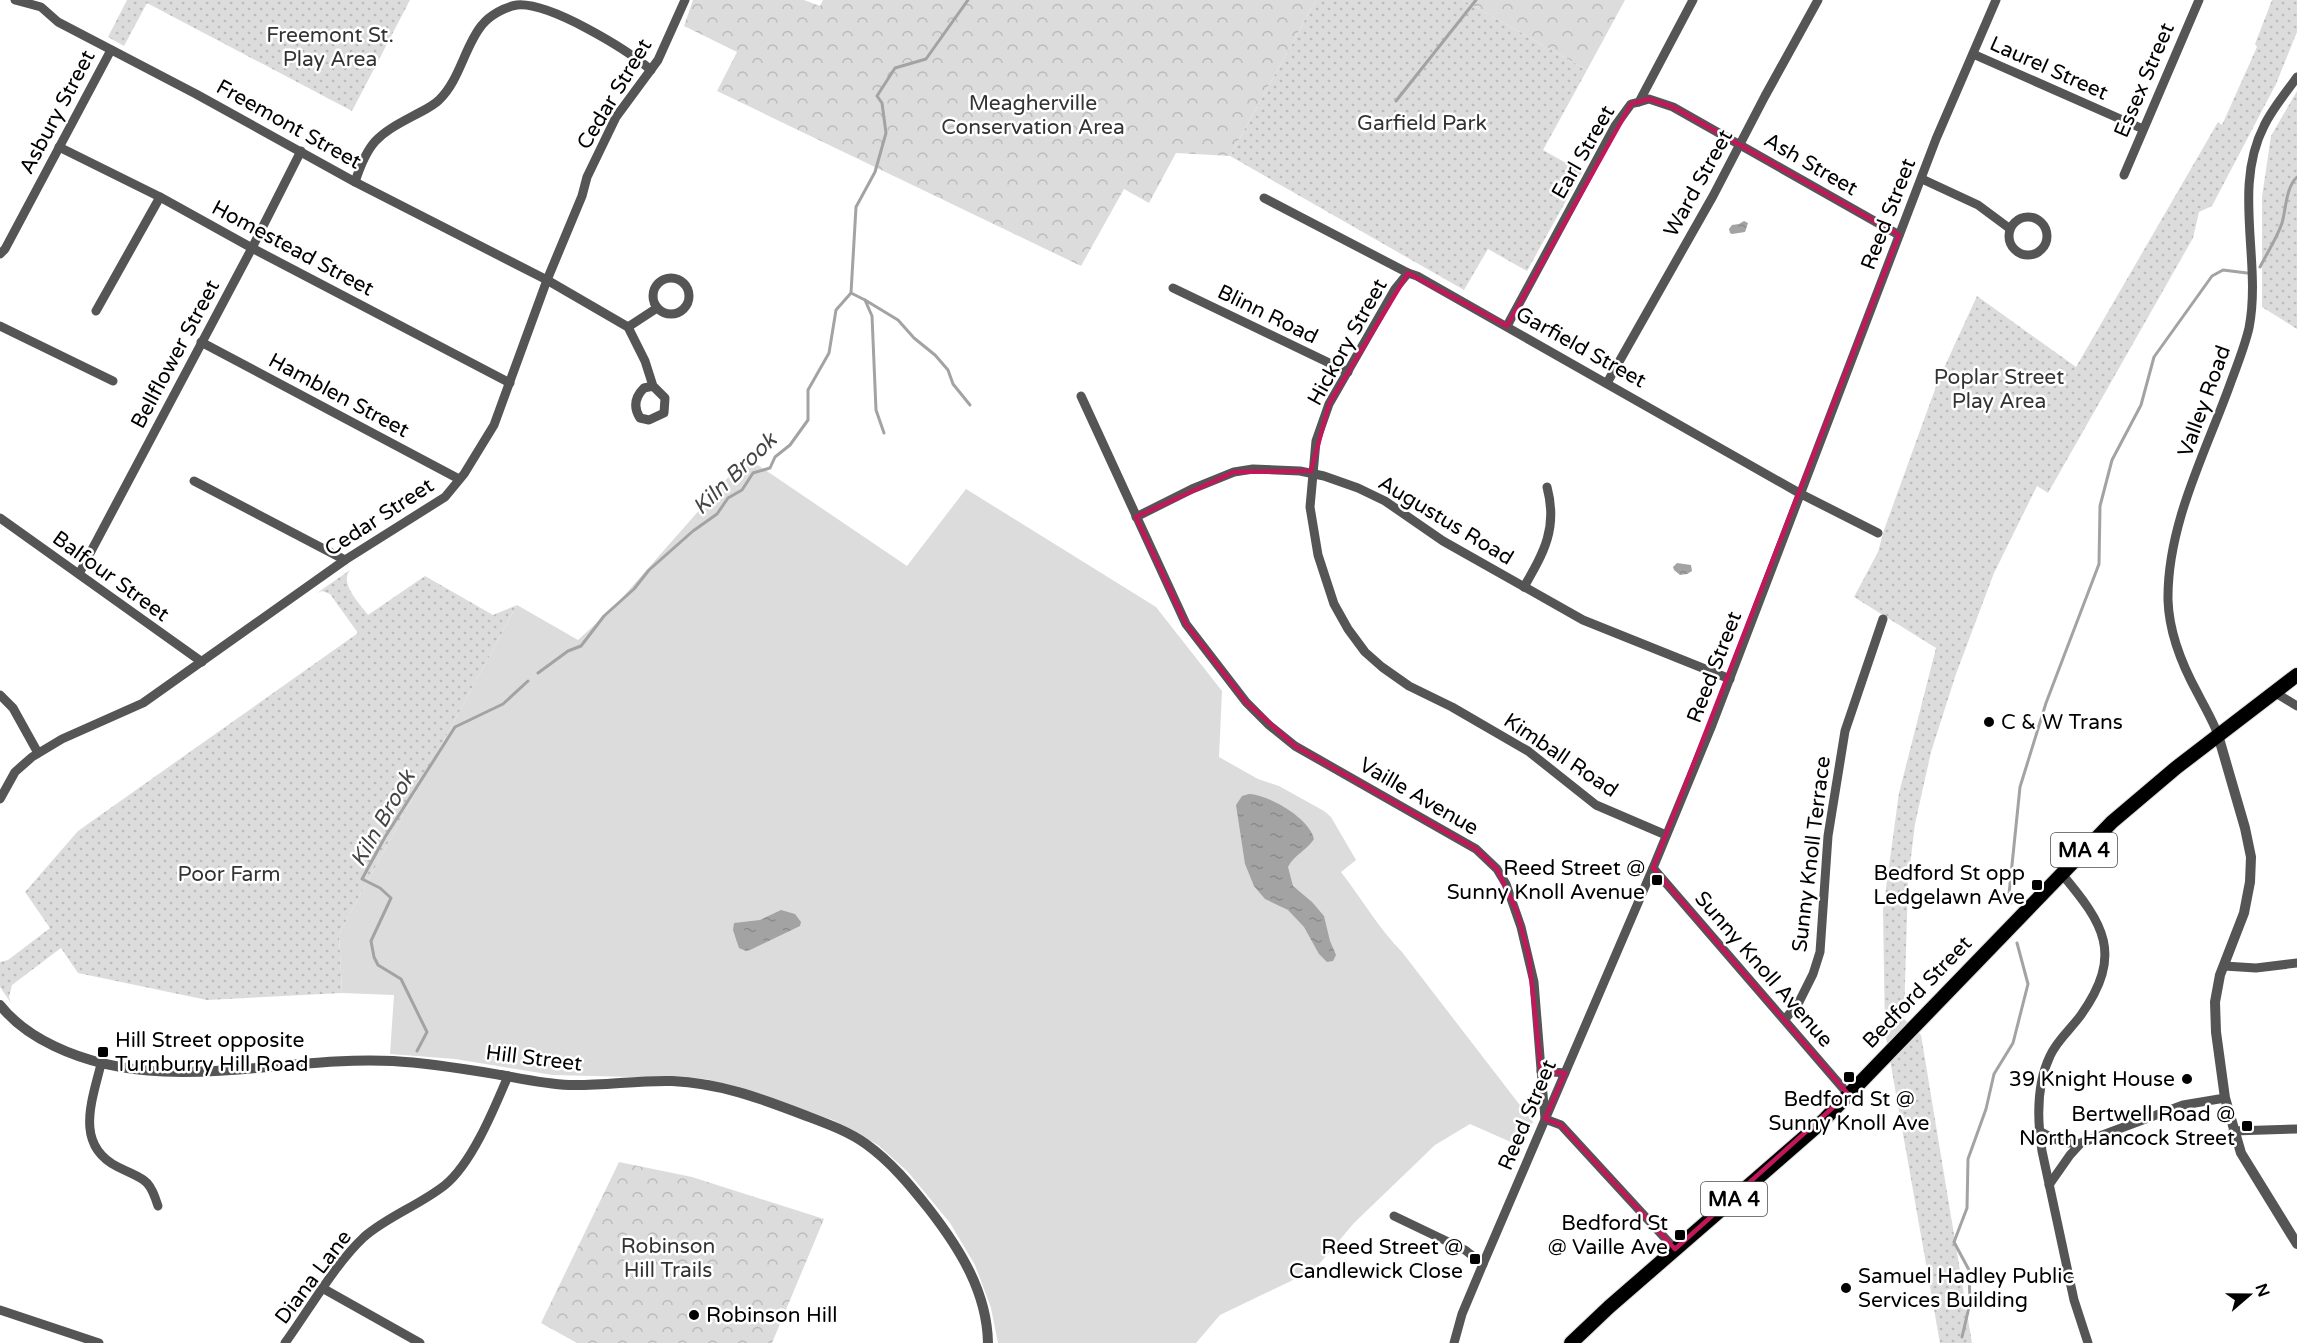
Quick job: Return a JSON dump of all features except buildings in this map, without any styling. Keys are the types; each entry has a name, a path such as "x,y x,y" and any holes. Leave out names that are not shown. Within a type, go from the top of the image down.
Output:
{"main road":[{"name":"Bedford Street","path":"1571,1343 1822,1120 2061,873 2142,795 2297,675"}],"street":[{"name":"Freemont Street","path":"15,0 41,7 58,22 355,182 547,280 628,327"},
{"name":"Cedar Street","path":"0,800 19,768 38,753 76,732 143,703 345,560 445,497 494,425 547,280 582,196 587,177 616,117 658,60 686,0"},
{"name":"Earl Street","path":"1507,326 1615,126 1631,104 1639,102 1693,0"},
{"name":"Ward Street","path":"1607,383 1741,145 1818,0"},
{"name":"Reed Street","path":"1454,1343 1462,1314 1653,868 1730,679 1943,121 1996,0"},
{"name":"Essex Street","path":"2124,175 2199,0"},
{"path":"355,182 363,157 382,133 434,105 446,93 482,24 498,12 516,3 533,6 579,25 619,47 651,70"},
{"name":"Asbury Street","path":"0,254 5,249 111,50"},
{"name":"Laurel Street","path":"1973,54 2143,129"},
{"name":"Valley Road","path":"2218,735 2176,645 2169,616 2169,579 2175,537 2182,512 2249,330 2253,280 2250,178 2252,166 2264,126 2297,77"},
{"name":"Ash Street","path":"1639,102 1649,99 1673,107 1899,235"},
{"name":"Homestead Street","path":"59,147 160,197 252,248 510,383"},
{"name":"Bellflower Street","path":"79,574 301,151"},
{"path":"1922,180 1978,204 2010,228 2011,241 2023,254 2034,255 2045,247 2047,234 2042,223 2036,219 2024,217 2013,223 2010,228"},
{"path":"96,311 160,197"},
{"name":"Garfield Street","path":"1264,198 1417,276 1801,494 1878,533"},
{"name":"Hickory Street","path":"1406,684 1365,652 1334,604 1318,555 1310,507 1316,441 1329,404 1395,289 1408,273"},
{"path":"668,278 685,285 688,291 687,303 680,312 667,314 657,308 653,292 658,283 668,278"},
{"name":"Blinn Road","path":"1173,288 1348,372"},
{"path":"653,386 645,361 628,327 657,308"},
{"path":"0,326 113,381"},
{"name":"Hamblen Street","path":"201,342 459,479"},
{"name":"Vaille Avenue","path":"1081,396 1186,624 1223,675 1269,725 1304,751 1476,849 1497,869 1512,897 1534,982 1545,1119"},
{"name":"Augustus Road","path":"1136,517 1192,489 1234,472 1253,470 1312,473 1342,481 1385,501 1443,541 1583,620 1730,679"},
{"path":"194,481 345,560"},
{"path":"1524,587 1541,556 1550,529 1552,508 1547,487"},
{"name":"Balfour Street","path":"0,518 202,662"},
{"name":"Sunny Knoll Terrace","path":"1785,1019 1798,1004 1820,952 1828,836 1845,731 1883,619"},
{"name":"Kimball Road","path":"1406,684 1452,707 1528,752 1596,805 1666,835"},
{"path":"2274,692 2297,706"},
{"path":"0,695 13,708 38,753"},
{"path":"2218,735 2251,857 2250,882 2244,913 2224,966 2215,1002 2216,1032 2225,1098 2241,1153 2297,1244"},
{"name":"Sunny Knoll Avenue","path":"1653,868 1848,1094"},
{"path":"2061,873 2090,908 2100,926 2104,958 2101,979 2093,997 2050,1055 2039,1094 2039,1131 2049,1185 2074,1300 2088,1343"},
{"path":"2224,966 2256,968 2297,963"},
{"name":"Hill Street","path":"0,1005 12,1019 49,1043 101,1064 135,1071 169,1073 390,1061 452,1066 569,1085 670,1081 715,1085 766,1100 851,1135 876,1151 904,1177 947,1233 974,1279 985,1312 988,1343"},
{"path":"0,1017 12,1019"},
{"path":"101,1064 89,1113 89,1130 94,1144 104,1158 118,1167 137,1174 152,1186 158,1206"},
{"path":"1541,1071 1565,1073"},
{"name":"Diana Lane","path":"285,1343 346,1257 364,1237 384,1222 443,1187 460,1172 491,1115 508,1076"},
{"path":"2039,1131 2068,1144 2081,1143 2183,1105 2225,1098"},
{"path":"1545,1119 1561,1125 1675,1249"},
{"path":"2233,1131 2297,1129"},
{"path":"2049,1185 2081,1143"},
{"path":"1394,1216 1465,1250 1483,1264"},
{"path":"324,1288 420,1343"},
{"path":"0,1310 99,1343"},
{"path":"62,1343 65,1332"}],"highlighted area":[{"path":"1649,99 1673,107 1899,235 1653,868 1848,1094 1675,1249 1561,1125 1545,1119 1565,1073 1541,1071 1529,957 1517,912 1497,869 1476,849 1295,746 1246,702 1186,624 1136,517 1234,472 1311,471 1329,404 1408,273 1507,326 1631,104"}],"green space":[{"name":"Freemont St. Play Area","path":"127,0 410,0 352,111 147,3 124,46 108,37"},
{"name":"Meagherville Conservation Area","path":"693,0 804,0 820,6 823,0 1316,0 1230,156 1176,153 1149,203 1124,189 1081,266 717,91 737,52 684,26"},
{"name":"Garfield Park","path":"1316,0 1463,0 1587,70 1543,150 1582,172 1527,271 1488,249 1464,290 1230,156"},
{"path":"1463,0 1625,0 1587,70"},
{"name":"Poplar Street Play Area","path":"2272,0 2297,0 2297,32 2276,84 2212,206 2199,212 2193,238 2048,493 2037,486 1994,573 1956,674 1931,752 1915,824 1908,882 1904,1019 1921,1035 1972,1343 1940,1343 1885,1032 1883,910 1899,793 1936,648 1854,597 1878,552 1938,381 1977,296 2076,367 2218,122 2222,125 2257,47 2255,44"},
{"path":"2297,91 2297,329 2262,307 2262,197 2271,136"},
{"path":"746,457 907,566 966,489 1156,607 1222,691 1219,757 1258,779 1279,786 1331,817 1356,860 1341,872 1386,934 1533,1122 1522,1147 1470,1124 1435,1145 1354,1223 1314,1270 1220,1315 1196,1343 998,1343 991,1308 975,1265 950,1223 908,1172 878,1145 833,1120 707,1079 553,1075 455,1059 390,1054 394,995 342,993 339,934 517,605 578,640 614,607"},
{"name":"Poor Farm","path":"350,570 347,575 349,587 368,615 425,576 493,615 517,605 339,934 342,993 207,1000 78,973 61,948 12,985 9,997 11,1003 0,987 0,962 8,960 50,928 25,892 78,831 358,633 330,594 322,591 317,593"},
{"name":"Robinson Hill Trails","path":"619,1162 692,1177 824,1219 772,1343 577,1343 541,1323"}],"water":[{"path":"1744,221 1748,223 1745,232 1730,233 1729,229 1732,225"},
{"path":"1677,563 1691,565 1692,571 1680,575 1673,567"},
{"path":"1249,794 1278,803 1297,816 1311,831 1314,839 1288,867 1293,886 1324,916 1336,955 1333,961 1327,962 1319,954 1304,927 1288,910 1265,899 1254,886 1245,864 1236,805 1242,796"},
{"path":"781,910 795,914 801,922 800,926 750,950 739,948 733,930 734,923 760,920"}],"waterway":[{"name":"Kiln Brook","path":"538,673 568,651 581,646 604,616 634,589 649,570 693,531 717,514 728,498 742,490 753,473 770,468 775,457 790,445 808,420 808,390 829,353 836,310 851,293 856,207 875,172 886,133 882,103 877,96 895,68 926,59 968,0"},
{"path":"1396,101 1476,0"},
{"path":"2260,267 2280,229 2288,192 2297,177"},
{"path":"2011,903 2009,894 2020,787 2046,703 2099,564 2100,506 2112,460 2141,405 2154,357 2212,276 2223,270 2247,273"},
{"path":"851,293 865,300 872,316 876,410 884,433"},
{"path":"865,300 898,320 914,338 935,355 948,370 953,384 970,405"},
{"name":"Kiln Brook","path":"417,1051 427,1032 401,979 378,965 371,941 391,898 380,888 362,879 385,837 455,727 503,704 528,681"},
{"path":"1962,1337 1970,1303 1969,1270 1954,1242 1967,1208 1968,1159 1986,1109 1994,1074 2013,1043 2028,984 2017,943"}],"place":[{"name":"C & W Trans","path":"1989,722"},
{"name":"Reed Street @ Sunny Knoll Avenue","path":"1657,880"},
{"name":"Bedford St opp Ledgelawn Ave","path":"2037,885"},
{"name":"Hill Street opposite Turnburry Hill Road","path":"103,1052"},
{"name":"Bedford St @ Sunny Knoll Ave","path":"1849,1077"},
{"name":"39 Knight House","path":"2187,1079"},
{"name":"Bertwell Road @ North Hancock Street","path":"2247,1126"},
{"name":"Bedford St @ Vaille Ave","path":"1680,1235"},
{"name":"Reed Street @ Candlewick Close","path":"1475,1259"},
{"name":"Samuel Hadley Public Services Building","path":"1846,1288"},
{"name":"Robinson Hill","path":"694,1315"}]}
